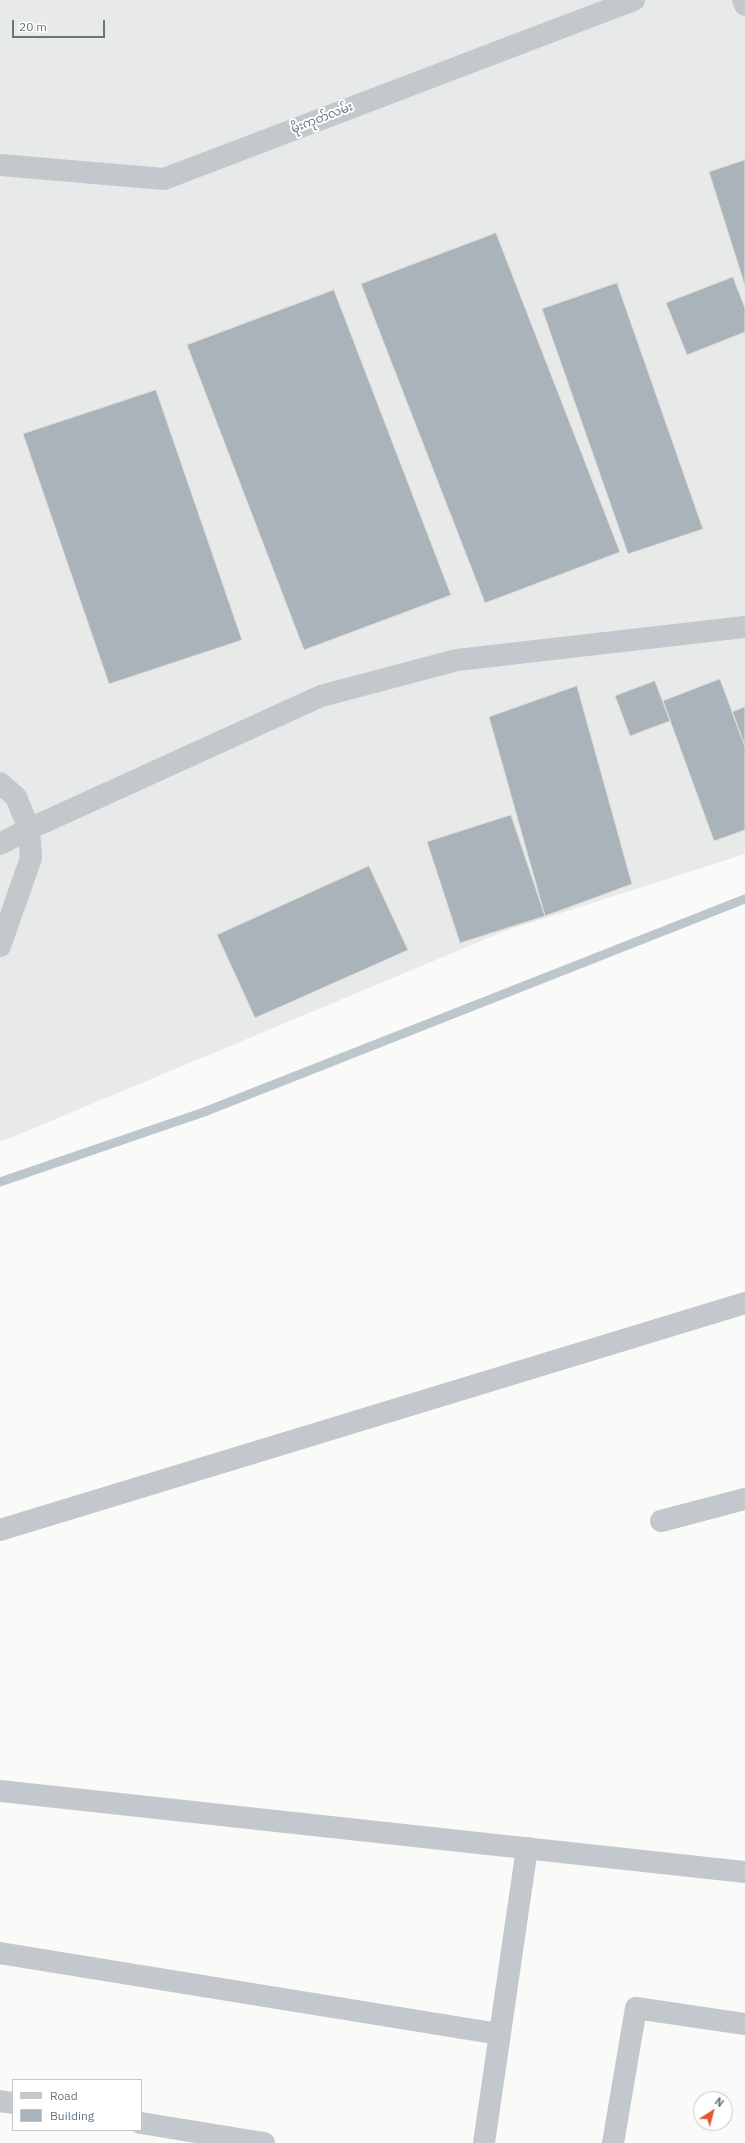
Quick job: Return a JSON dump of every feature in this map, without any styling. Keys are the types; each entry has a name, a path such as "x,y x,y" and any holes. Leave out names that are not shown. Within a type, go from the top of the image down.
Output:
{"street":[{"name":"မိုးကုတ်လမ်း","path":"0,164 164,178 634,0"},
{"path":"743,0 745,5"},
{"path":"0,844 29,828 321,696 457,660 745,627"},
{"path":"0,783 16,797 29,828 31,858 0,946"},
{"path":"0,1530 745,1303"},
{"path":"661,1521 745,1499"},
{"path":"0,1791 745,1872"},
{"path":"484,2143 499,2034 528,1848"},
{"path":"0,1953 499,2034"},
{"path":"614,2143 636,2008 745,2024"},
{"path":"0,2101 12,2103"},
{"path":"142,2123 264,2143"}],"shaded area":[{"path":"0,0 745,0 745,854 505,931 3,1141 0,1141"}],"building":[{"path":"745,160 745,286 709,172"},
{"path":"496,233 620,552 485,603 361,284"},
{"path":"733,277 745,308 745,332 687,355 666,303"},
{"path":"617,283 703,529 628,554 542,309"},
{"path":"334,290 451,595 304,650 187,345"},
{"path":"156,390 242,640 109,684 23,434"},
{"path":"720,679 745,746 745,830 714,841 663,701"},
{"path":"655,681 670,721 630,736 615,696"},
{"path":"577,686 632,884 545,916 489,717"},
{"path":"745,707 745,746 732,712"},
{"path":"511,815 545,916 460,943 427,842"},
{"path":"369,866 408,950 255,1018 217,935"}],"waterway":[{"path":"0,1182 204,1112 745,899"}]}
